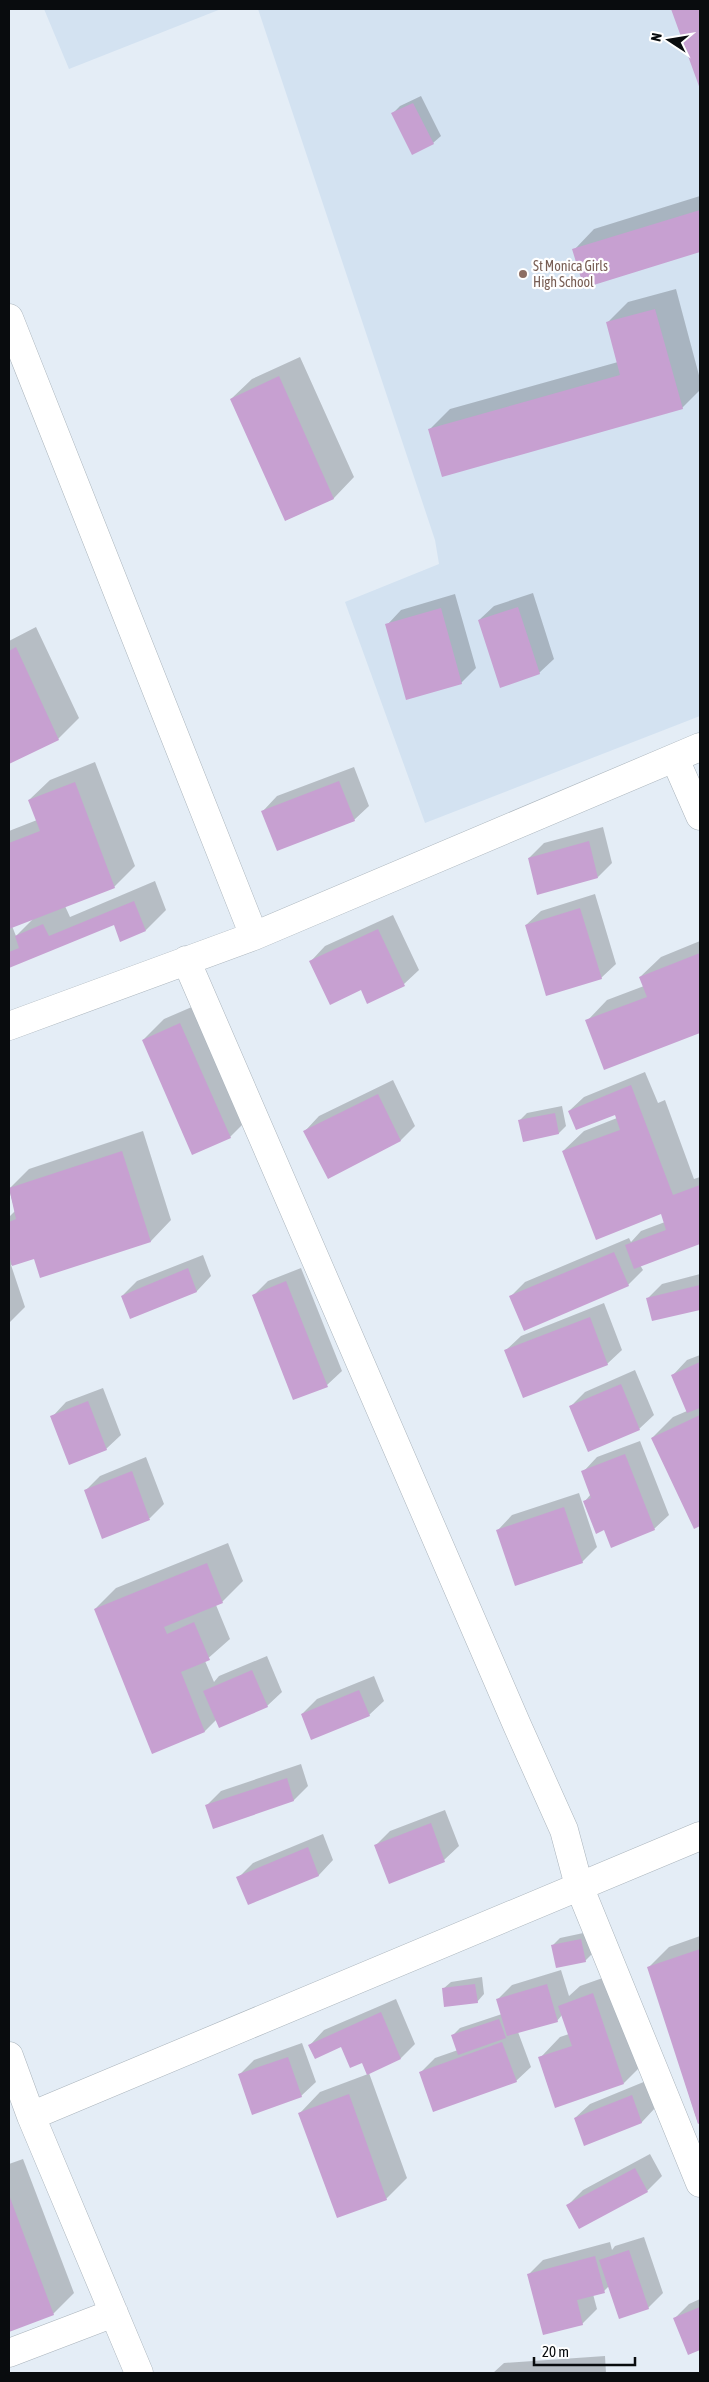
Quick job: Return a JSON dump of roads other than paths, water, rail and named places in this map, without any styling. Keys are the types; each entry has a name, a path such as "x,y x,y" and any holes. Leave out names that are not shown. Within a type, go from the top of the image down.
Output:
{"street":[{"path":"9,318 254,936"},
{"path":"9,1026 254,936 700,747"},
{"path":"675,759 700,816"},
{"path":"186,960 516,1725 564,1830 578,1886 700,2182"},
{"path":"31,2116 700,1836"},
{"path":"9,2056 31,2116 140,2373"},
{"path":"9,2353 114,2313"}],"place":[{"name":"St Monica Girls High School","path":"523,274"}]}
